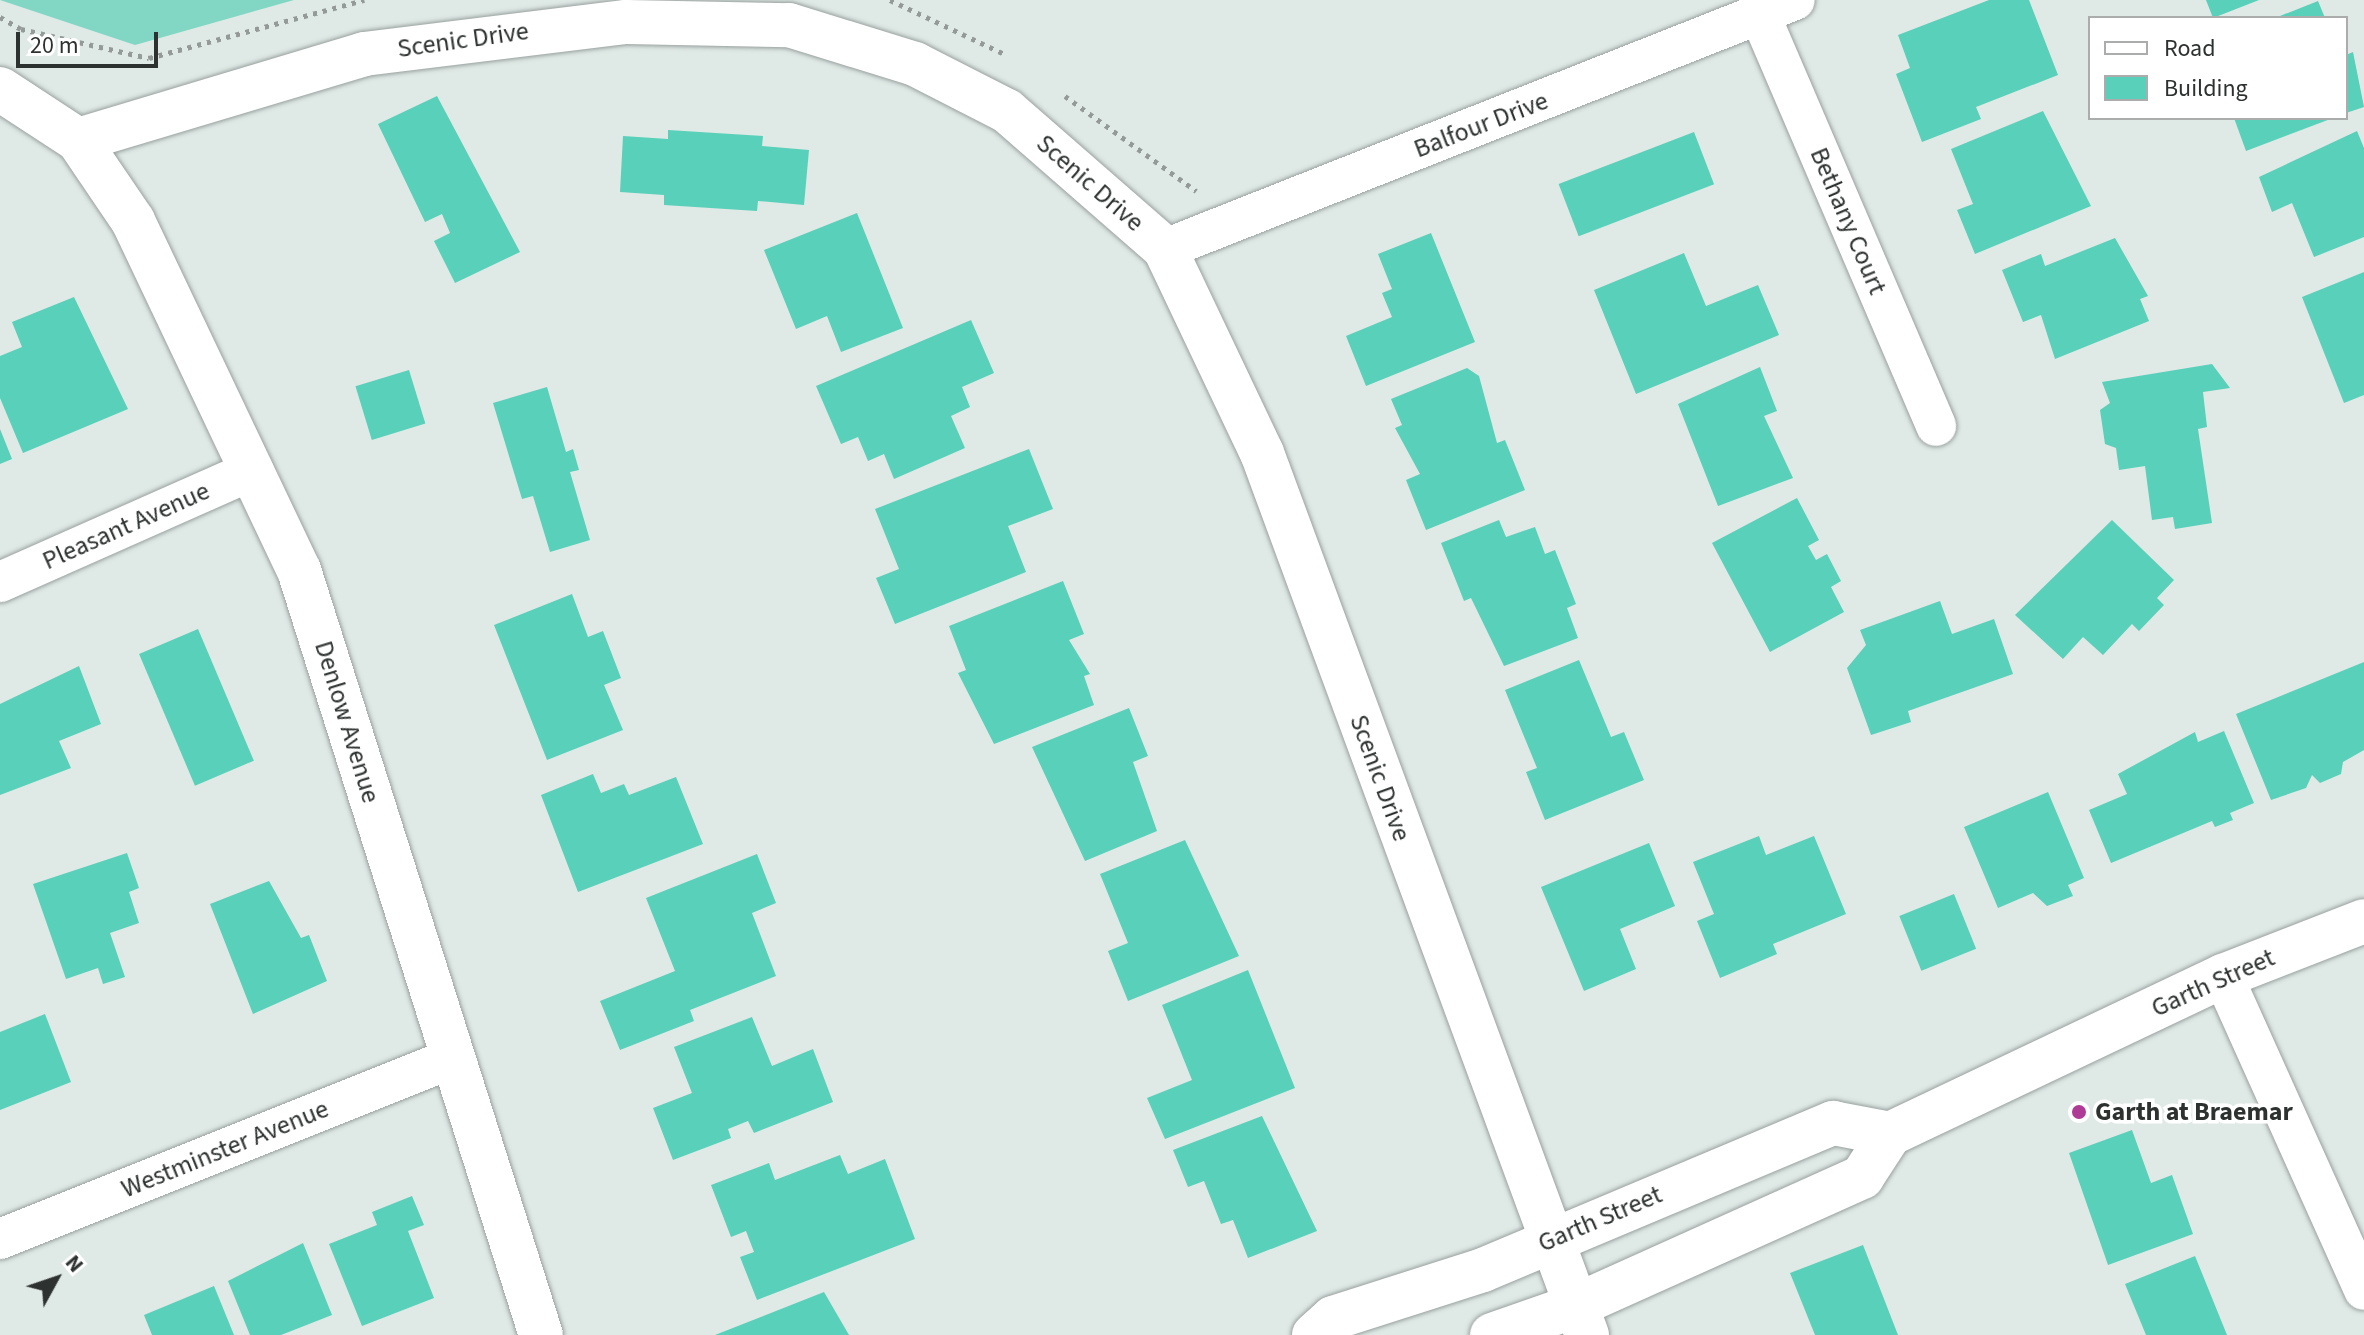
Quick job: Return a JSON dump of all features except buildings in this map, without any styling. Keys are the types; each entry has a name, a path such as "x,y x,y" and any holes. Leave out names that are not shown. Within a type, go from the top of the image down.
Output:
{"street":[{"name":"Balfour Drive","path":"1165,249 1778,8"},
{"name":"Bethany Court","path":"1778,8 1936,426"},
{"name":"Scenic Drive","path":"78,140 364,54 626,22 789,25 915,64 1007,111 1165,249 1307,564 1581,1320"},
{"path":"0,89 78,140"},
{"name":"Denlow Avenue","path":"78,140 133,221 299,570 449,1059 541,1335"},
{"name":"Pleasant Avenue","path":"0,582 253,470"},
{"name":"Garth Street","path":"1314,1335 1333,1318 1483,1270 1833,1123 1890,1134 2223,976 2364,921"},
{"path":"2223,976 2364,1290"},
{"name":"Westminster Avenue","path":"0,1239 449,1059"},
{"path":"1492,1335 1581,1320 1862,1177 1890,1134"}],"path":[{"path":"0,17 21,29 149,58 364,0"}],"green space":[{"path":"0,0 294,0 135,45"}],"place":[{"name":"Garth at Braemar","path":"2079,1112"}]}
